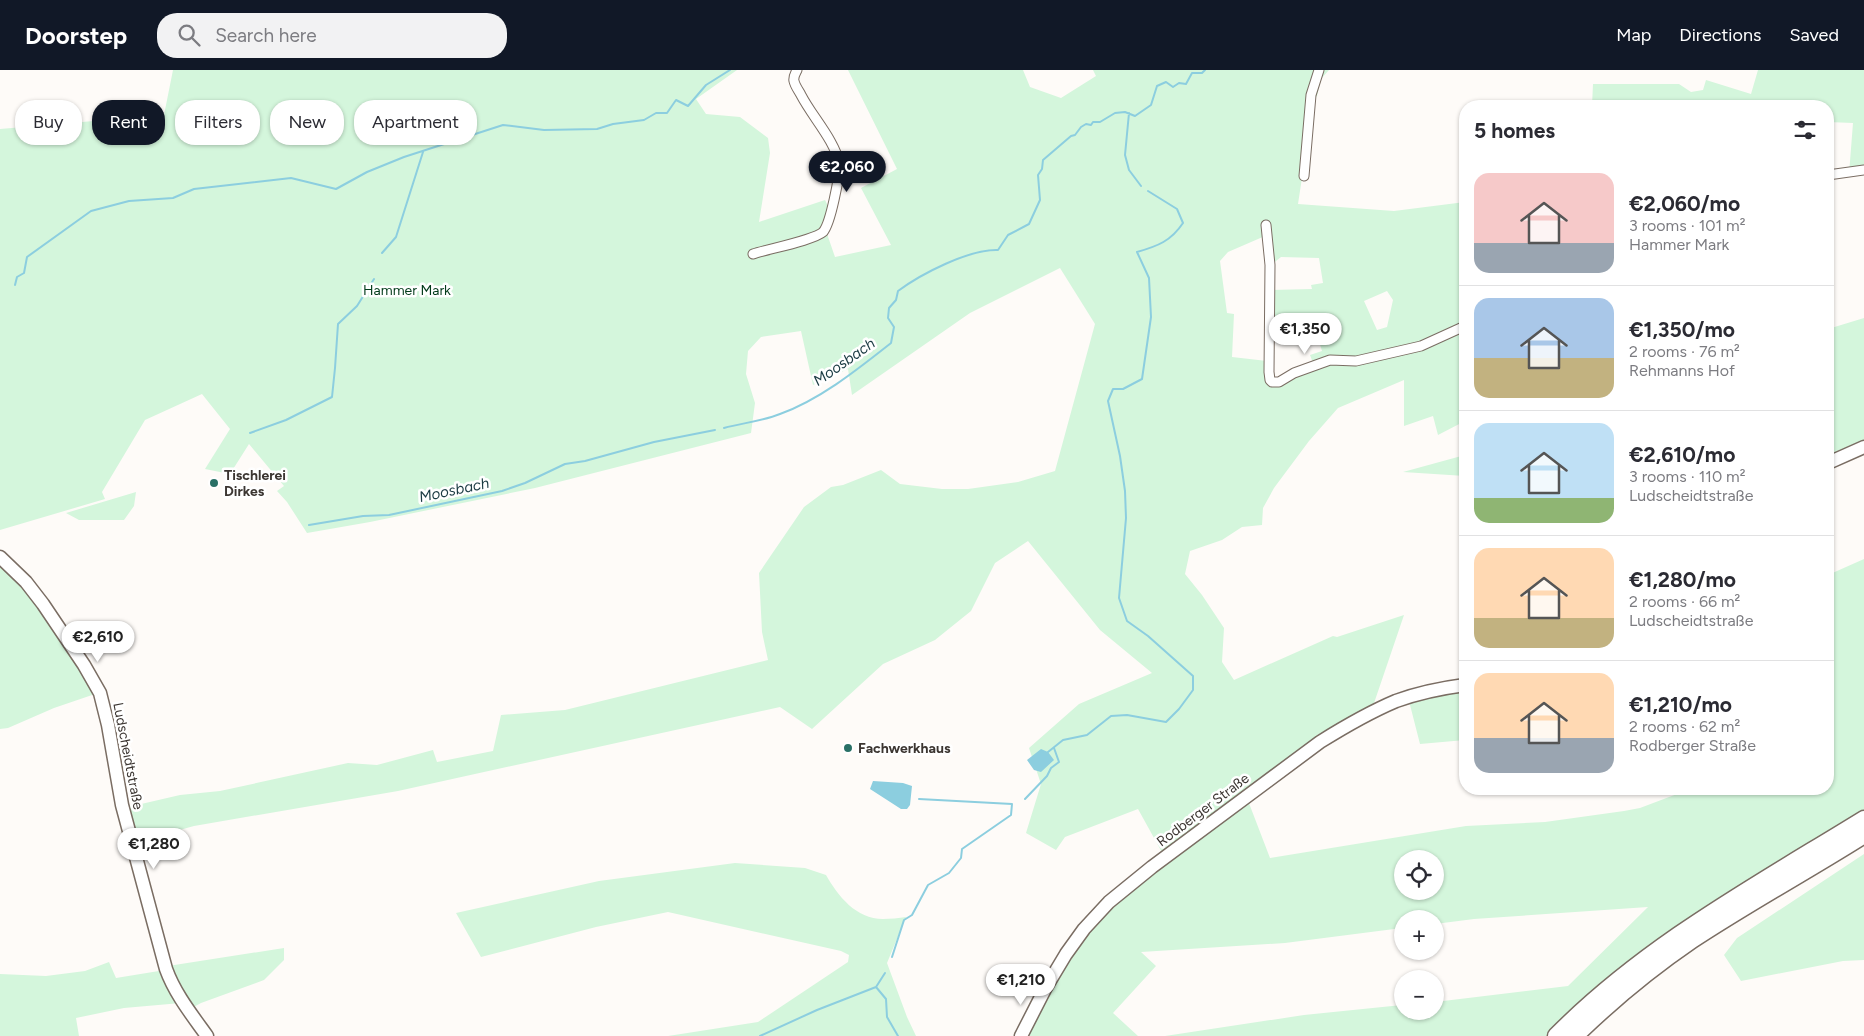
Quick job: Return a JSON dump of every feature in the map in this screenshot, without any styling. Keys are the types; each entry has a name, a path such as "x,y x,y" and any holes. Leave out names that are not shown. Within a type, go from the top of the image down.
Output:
{"highway":[{"path":"1556,1036 1590,1003 1636,965 1685,930 1864,819"},
{"path":"1575,1036 1622,994 1692,941 1864,835"}],"street":[{"path":"753,254 814,237 824,231 830,217 840,165 826,134 808,108 794,82 794,75 797,70"},
{"path":"1304,176 1311,94 1319,70"},
{"path":"1834,174 1864,170"},
{"path":"1266,226 1270,265 1269,372 1272,382 1278,382 1310,366 1330,360 1356,361 1421,346 1459,329"},
{"path":"1834,460 1864,447"},
{"name":"Ludscheidtstraße","path":"0,558 26,582 43,604 84,665 100,694 108,725 122,805 166,969 189,1012 208,1036"},
{"name":"Rodberger Straße","path":"1021,1036 1045,989 1075,940 1113,898 1320,742 1396,702 1437,689 1459,686"}],"green space":[{"name":"Hammer Mark","path":"173,70 737,70 696,99 706,114 740,117 768,138 770,153 759,222 825,200 830,210 825,228 835,257 891,245 861,188 897,169 848,70 1023,70 1030,87 1061,98 1096,76 1093,70 1329,70 1321,79 1317,96 1308,106 1307,145 1298,204 1394,211 1459,203 1459,424 1438,435 1433,416 1404,426 1404,380 1338,408 1309,441 1274,488 1263,508 1262,525 1242,527 1222,540 1190,551 1185,574 1224,628 1222,662 1234,680 1333,636 1337,637 1404,615 1372,709 1164,856 1138,809 1065,837 1056,850 1026,833 1041,784 1029,748 1079,704 1152,673 1100,630 1028,541 995,563 971,611 935,640 883,664 812,729 780,707 398,791 194,826 133,843 124,808 180,795 220,791 348,763 377,765 433,750 437,762 493,751 501,715 565,710 768,660 762,632 759,573 804,507 831,487 843,485 881,470 900,484 942,489 968,489 1018,482 1055,471 1095,324 1060,268 970,313 852,395 848,369 813,385 801,331 761,337 748,351 746,374 755,403 751,433 535,488 307,533 287,502 277,491 284,486 249,444 230,474 205,469 230,429 202,394 145,420 102,492 105,499 0,530 0,129 15,128 15,145 82,145 82,122 92,121 92,145 165,145 165,110","holes":["1265,236 1268,267 1267,361 1232,357 1234,314 1227,313 1220,261 1228,252","1281,257 1319,258 1323,283 1311,285 1312,289 1271,290 1271,265","1387,291 1393,300 1387,327 1377,330 1364,301","1313,321 1322,351 1310,355 1313,363 1278,380 1272,376 1272,326 1293,326"]},
{"path":"1758,70 1864,70 1864,174 1849,174 1853,123 1834,122 1834,100 1592,100 1593,84 1679,84 1691,92 1703,90 1706,80 1751,94"},
{"path":"1864,318 1864,442 1834,455 1834,327"},
{"path":"1459,457 1459,476 1403,472"},
{"path":"136,492 134,506 124,520 79,520 66,513"},
{"path":"1864,559 1864,814 1609,980 1548,1036 1165,1036 1304,1015 1394,1006 1394,1020 1444,1020 1444,1001 1568,986 1648,907 1474,919 1444,923 1444,910 1394,910 1394,929 1285,943 1141,952 1156,966 1113,1013 1138,1036 1025,1036 1047,990 1110,903 1247,798 1270,858 1466,826 1545,822 1640,808 1674,795 1834,795 1834,572"},
{"path":"0,562 24,583 98,693 54,708 8,728 0,729"},
{"path":"1459,684 1459,741 1420,744 1409,701"},
{"path":"1864,854 1864,960 1843,961 1741,981 1724,955 1737,938"},
{"path":"735,863 805,868 826,875 842,898 856,911 864,915 883,919 906,917 887,963 916,1036 668,1036 758,1022 848,962 849,955 841,951 668,912 596,927 481,957 456,913 599,881"},
{"path":"284,948 284,960 264,980 201,1003 190,1009 168,966"},
{"path":"109,962 116,978 165,970 181,1003 124,1008 76,1018 79,1036 0,1036 0,974 46,976 85,971"}],"water":[{"path":"1041,749 1048,752 1054,760 1041,772 1034,770 1027,760"},
{"path":"873,781 903,783 912,786 910,805 907,809 901,809 870,789"}],"waterway":[{"path":"15,285 17,277 24,273 27,257 91,211 129,201 173,198 194,189 291,178 336,189 367,172 404,157 503,125 544,130 597,129 613,124 644,120 656,113 667,113 676,100 688,106 706,85 730,70"},
{"name":"Moosbach","path":"724,428 767,418 795,408 824,392 852,373 891,343 894,327 888,318 889,308 896,300 898,291 932,270 960,258 998,250 1008,235 1029,224 1040,200 1038,175 1042,169 1043,160 1071,136 1075,135 1081,127 1086,124 1091,125 1093,122 1100,122 1115,113 1125,112 1135,116 1151,105 1157,86 1166,82 1173,87 1179,83 1186,84 1192,73 1202,73 1205,70"},
{"path":"1129,113 1125,155 1129,170 1141,186"},
{"path":"382,253 396,237 423,152"},
{"path":"1048,752 1063,740 1087,735 1111,716 1127,715 1166,722 1179,709 1193,690 1193,676 1148,636 1127,621 1119,598 1126,518 1125,491 1120,456 1108,401 1113,389 1123,389 1142,379 1151,317 1149,278 1137,252 1169,239 1183,223 1177,209 1148,191"},
{"path":"250,433 286,420 332,397 338,324 357,306 374,279"},
{"name":"Moosbach","path":"309,525 363,516 389,515 502,491 525,483 565,464 585,461 654,442 715,430"},
{"path":"1025,799 1047,776 1051,768 1059,762 1054,748"},
{"path":"892,957 904,920 912,915 928,885 949,873 961,858 962,849 1011,815 1012,804 919,799"},
{"path":"760,1036 817,1010 876,987 885,973"},
{"path":"876,987 886,999 887,1017 898,1036"}],"place":[{"name":"Tischlerei Dirkes","path":"214,483"},
{"name":"Fachwerkhaus","path":"848,748"}]}
